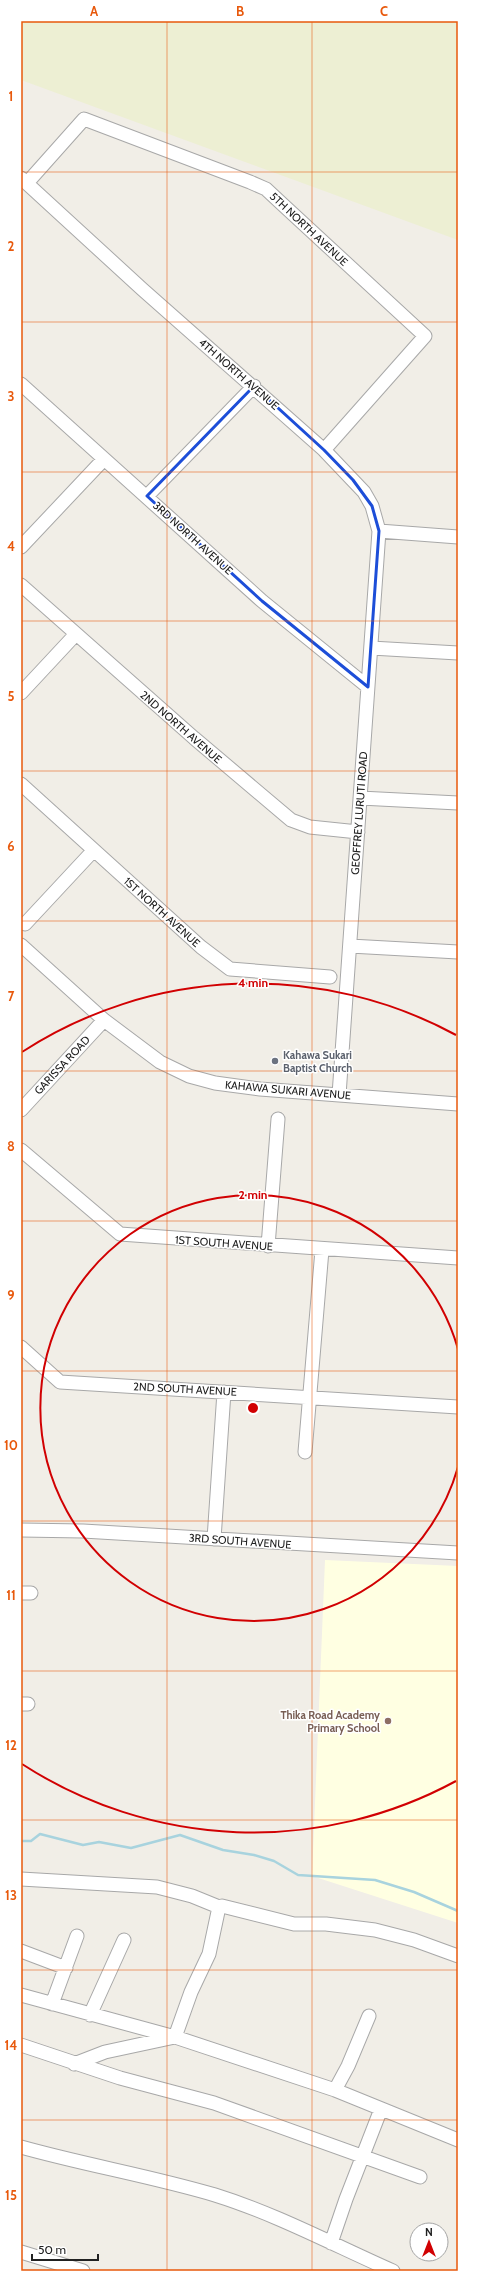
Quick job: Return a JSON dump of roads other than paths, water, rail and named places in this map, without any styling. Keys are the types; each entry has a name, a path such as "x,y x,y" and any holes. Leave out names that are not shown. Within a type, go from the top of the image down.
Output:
{"street":[{"name":"5TH NORTH AVENUE","path":"24,180 84,119 266,189 425,336 324,450"},
{"name":"4TH NORTH AVENUE","path":"24,180 142,289 254,386 324,450 364,492 372,506 379,531"},
{"name":"3RD NORTH AVENUE","path":"21,384 104,459 148,496 262,601 368,687"},
{"path":"148,496 254,386"},
{"path":"21,547 104,459"},
{"path":"379,531 458,537"},
{"name":"GEOFFREY LURUTI ROAD","path":"339,1095 338,977 350,946 379,531"},
{"name":"2ND NORTH AVENUE","path":"21,585 75,635 291,820 310,827 358,832"},
{"path":"21,693 75,635"},
{"path":"371,648 458,653"},
{"name":"1ST NORTH AVENUE","path":"21,784 201,947 230,969 338,977"},
{"path":"360,798 458,803"},
{"path":"25,924 94,850"},
{"name":"KAHAWA SUKARI AVENUE","path":"21,945 104,1020 160,1062 189,1076 215,1084 253,1088 458,1104"},
{"path":"350,946 458,952"},
{"name":"GARISSA ROAD","path":"22,1106 104,1020"},
{"path":"268,1246 278,1119"},
{"name":"1ST SOUTH AVENUE","path":"21,1150 120,1234 322,1250 458,1258"},
{"path":"305,1452 308,1396 322,1250"},
{"name":"2ND SOUTH AVENUE","path":"21,1347 60,1382 458,1406"},
{"path":"214,1539 224,1392"},
{"name":"3RD SOUTH AVENUE","path":"21,1530 83,1531 458,1553"},
{"path":"21,1879 157,1887 192,1896 219,1907 222,1906 294,1924 326,1924 375,1930 414,1940 458,1956"},
{"path":"175,2037 191,1992 209,1954 219,1907"},
{"path":"52,2004 77,1936"},
{"path":"90,2015 124,1940"},
{"path":"21,1951 66,1968"},
{"path":"21,1995 175,2037 335,2090 458,2140"},
{"path":"335,2090 348,2066 369,2016"},
{"path":"74,2064 106,2052 175,2037"},
{"path":"21,2045 74,2064 214,2103 420,2177"},
{"path":"331,2243 362,2156 381,2109"},
{"path":"21,2147 120,2173 169,2182 216,2196 281,2220 393,2271"},
{"path":"21,2252 83,2271"}],"waterway":[{"path":"21,1841 31,1841 40,1834 83,1845 99,1842 131,1848 180,1835 223,1850 254,1855 274,1861 298,1875 375,1880 414,1892 458,1911"}],"place":[{"name":"Kahawa Sukari Baptist Church","path":"275,1061"},
{"name":"Thika Road Academy Primary School","path":"388,1721"}]}
